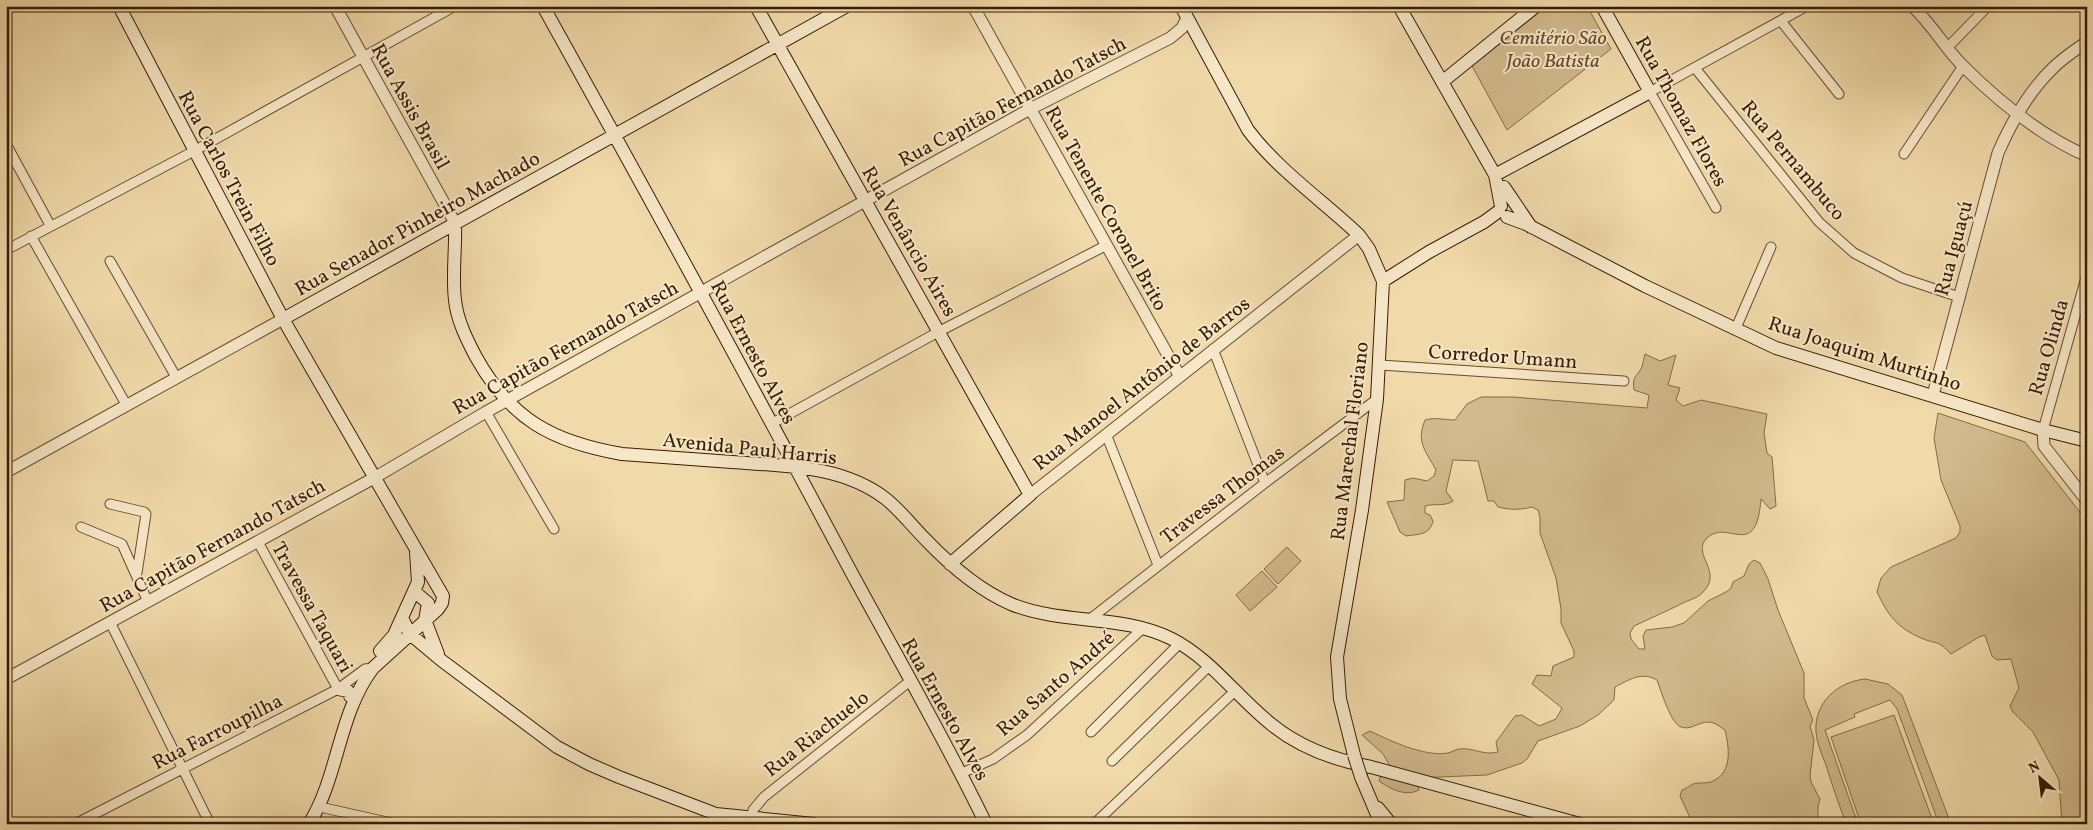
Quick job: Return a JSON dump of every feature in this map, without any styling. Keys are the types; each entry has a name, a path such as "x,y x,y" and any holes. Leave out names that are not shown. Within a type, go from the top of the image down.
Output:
{"main road":[{"name":"Rua Carlos Trein Filho","path":"119,6 283,319 443,596 442,604 369,669"},
{"name":"Rua Ernesto Alves","path":"542,6 701,292 910,681 962,773 986,824"},
{"name":"Rua Venâncio Aires","path":"756,6 1030,495"},
{"name":"Rua Senador Pinheiro Machado","path":"283,319 847,6"},
{"path":"1383,281 1429,252 1506,211 1495,176 1399,6"},
{"path":"1442,82 1536,6"},
{"name":"Rua Thomaz Flores","path":"1602,6 1650,92"},
{"name":"Rua Marechal Floriano","path":"1184,12 1248,130 1260,146 1359,235 1370,249 1383,281 1377,400 1362,510 1337,657 1340,699 1350,742 1361,777 1380,824"},
{"path":"1495,176 1650,92"},
{"name":"Rua Joaquim Murtinho","path":"1506,169 1503,178 1506,211 1528,226 1645,286 1776,348 2043,430 2087,441"},
{"name":"Rua Joaquim Murtinho","path":"1504,186 1528,226"},
{"name":"Avenida Paul Harris","path":"455,223 455,300 462,326 487,376 507,401 544,430 566,441 622,454 795,467 834,473 866,486 898,510 950,564 987,590 1014,604 1045,613 1142,629 1171,639 1209,666 1270,723 1297,743 1344,762 1370,767 1580,824"},
{"name":"Rua Manoel Antônio de Barros","path":"950,564 1030,495"},
{"path":"348,717 350,696 354,685 369,669 390,640 415,592 419,578 415,547"},
{"path":"415,592 428,603 425,620 434,647 441,660"},
{"path":"402,618 410,634 441,660 557,747 589,764 716,814 751,821 814,824"},
{"path":"309,824 320,807 348,717 369,669"},
{"path":"338,689 348,691 350,696"},
{"path":"1371,798 1391,824"}],"street":[{"name":"Rua Assis Brasil","path":"335,6 455,223"},
{"name":"Rua Tenente Coronel Brito","path":"973,6 1179,376"},
{"path":"1650,92 1807,6"},
{"path":"1912,6 1963,66 2018,114 2068,148 2087,156"},
{"path":"1947,48 1988,6"},
{"path":"6,250 50,225 194,151 453,7"},
{"name":"Rua Capitão Fernando Tatsch","path":"1170,38 1182,28 1184,12"},
{"path":"1781,21 1839,94"},
{"name":"Rua Capitão Fernando Tatsch","path":"6,678 374,478 486,412 1030,109 1170,38 1190,32 1197,35"},
{"name":"Rua Iguaçú","path":"1933,395 1998,153 2018,114 2039,83 2052,68 2087,42"},
{"path":"1904,154 1963,66"},
{"name":"Rua Pernambuco","path":"1695,68 1819,222 1854,253 1902,278 1959,297"},
{"name":"Rua Thomaz Flores","path":"1650,92 1716,208"},
{"path":"6,144 50,225"},
{"name":"Rua Manoel Antônio de Barros","path":"1030,495 1359,235"},
{"path":"31,236 127,406"},
{"path":"771,424 940,332 1107,245"},
{"path":"1736,328 1771,247"},
{"path":"110,261 176,377"},
{"name":"Rua Olinda","path":"2043,430 2087,274"},
{"name":"Rua Senador Pinheiro Machado","path":"6,472 283,319"},
{"path":"1213,349 1264,483"},
{"name":"Corredor Umann","path":"1380,365 1624,381"},
{"name":"Travessa Thomas","path":"1090,619 1264,483 1377,400"},
{"path":"486,412 554,530"},
{"path":"2043,430 2044,446 2087,501"},
{"path":"1106,434 1158,565"},
{"path":"110,504 146,514 136,573"},
{"path":"82,528 122,544 148,602"},
{"name":"Travessa Taquari","path":"258,542 338,689"},
{"path":"110,622 210,824"},
{"name":"Rua Santo André","path":"962,773 993,759 1027,735 1142,629"},
{"path":"1091,732 1179,644"},
{"path":"1112,761 1209,666"},
{"name":"Rua Farroupilha","path":"75,824 338,689 369,669"},
{"name":"Rua Riachuelo","path":"751,821 757,804 764,796 910,681"},
{"path":"1094,824 1236,690"},
{"path":"320,807 396,824"}],"green space":[{"name":"Cemitério São João Batista","path":"1547,6 1587,6 1611,49 1507,130 1472,66"},
{"path":"1645,354 1660,361 1676,355 1668,385 1680,388 1676,400 1683,406 1701,400 1767,414 1764,433 1767,453 1772,457 1776,506 1770,509 1761,499 1758,518 1753,529 1747,534 1740,535 1724,532 1715,533 1707,538 1703,544 1702,551 1709,571 1708,586 1697,597 1634,626 1630,633 1631,639 1639,649 1645,649 1643,636 1646,630 1672,627 1684,623 1708,601 1731,588 1733,582 1744,576 1749,564 1754,560 1760,563 1804,673 1804,698 1813,720 1810,726 1814,740 1810,776 1820,799 1818,824 1693,824 1680,796 1682,790 1693,784 1713,781 1724,772 1728,759 1728,744 1725,730 1711,722 1704,722 1686,728 1679,726 1669,712 1657,680 1646,676 1630,679 1615,687 1614,700 1598,715 1580,726 1538,741 1527,759 1522,763 1487,775 1416,778 1419,790 1409,793 1398,791 1383,784 1379,781 1381,775 1393,771 1383,754 1362,735 1370,731 1408,747 1429,753 1448,753 1457,749 1488,753 1498,752 1496,742 1515,716 1522,715 1539,726 1556,719 1562,708 1532,684 1537,675 1551,676 1553,666 1574,657 1574,651 1561,623 1561,609 1556,578 1540,533 1538,510 1532,507 1523,509 1502,508 1498,507 1494,501 1488,501 1478,461 1453,460 1446,491 1453,501 1446,504 1425,506 1425,513 1430,515 1433,521 1432,526 1427,531 1406,536 1400,532 1387,502 1404,500 1405,480 1413,478 1427,481 1434,476 1436,470 1423,446 1421,434 1425,420 1455,420 1467,404 1481,397 1513,397 1647,408 1649,395 1634,390 1635,377 1642,367"},
{"path":"1938,413 2025,442 2087,521 2087,824 2062,824 2059,780 2033,732 2013,712 2010,706 2019,688 2011,659 1997,660 1992,656 1985,635 1951,654 1940,644 1912,634 1899,625 1889,614 1877,592 1881,578 1891,567 1956,538 1960,532 1960,526 1941,480 1934,438"},
{"path":"1287,547 1301,561 1278,584 1264,569"},
{"path":"1262,571 1277,587 1250,611 1236,595"},
{"path":"1865,679 1888,684 1902,695 1951,824 1939,824 1897,709 1890,700 1854,714 1855,717 1825,730 1858,824 1846,824 1819,745 1816,722 1823,703 1829,696 1845,684"},
{"path":"1894,715 1934,824 1861,824 1831,737"}]}
